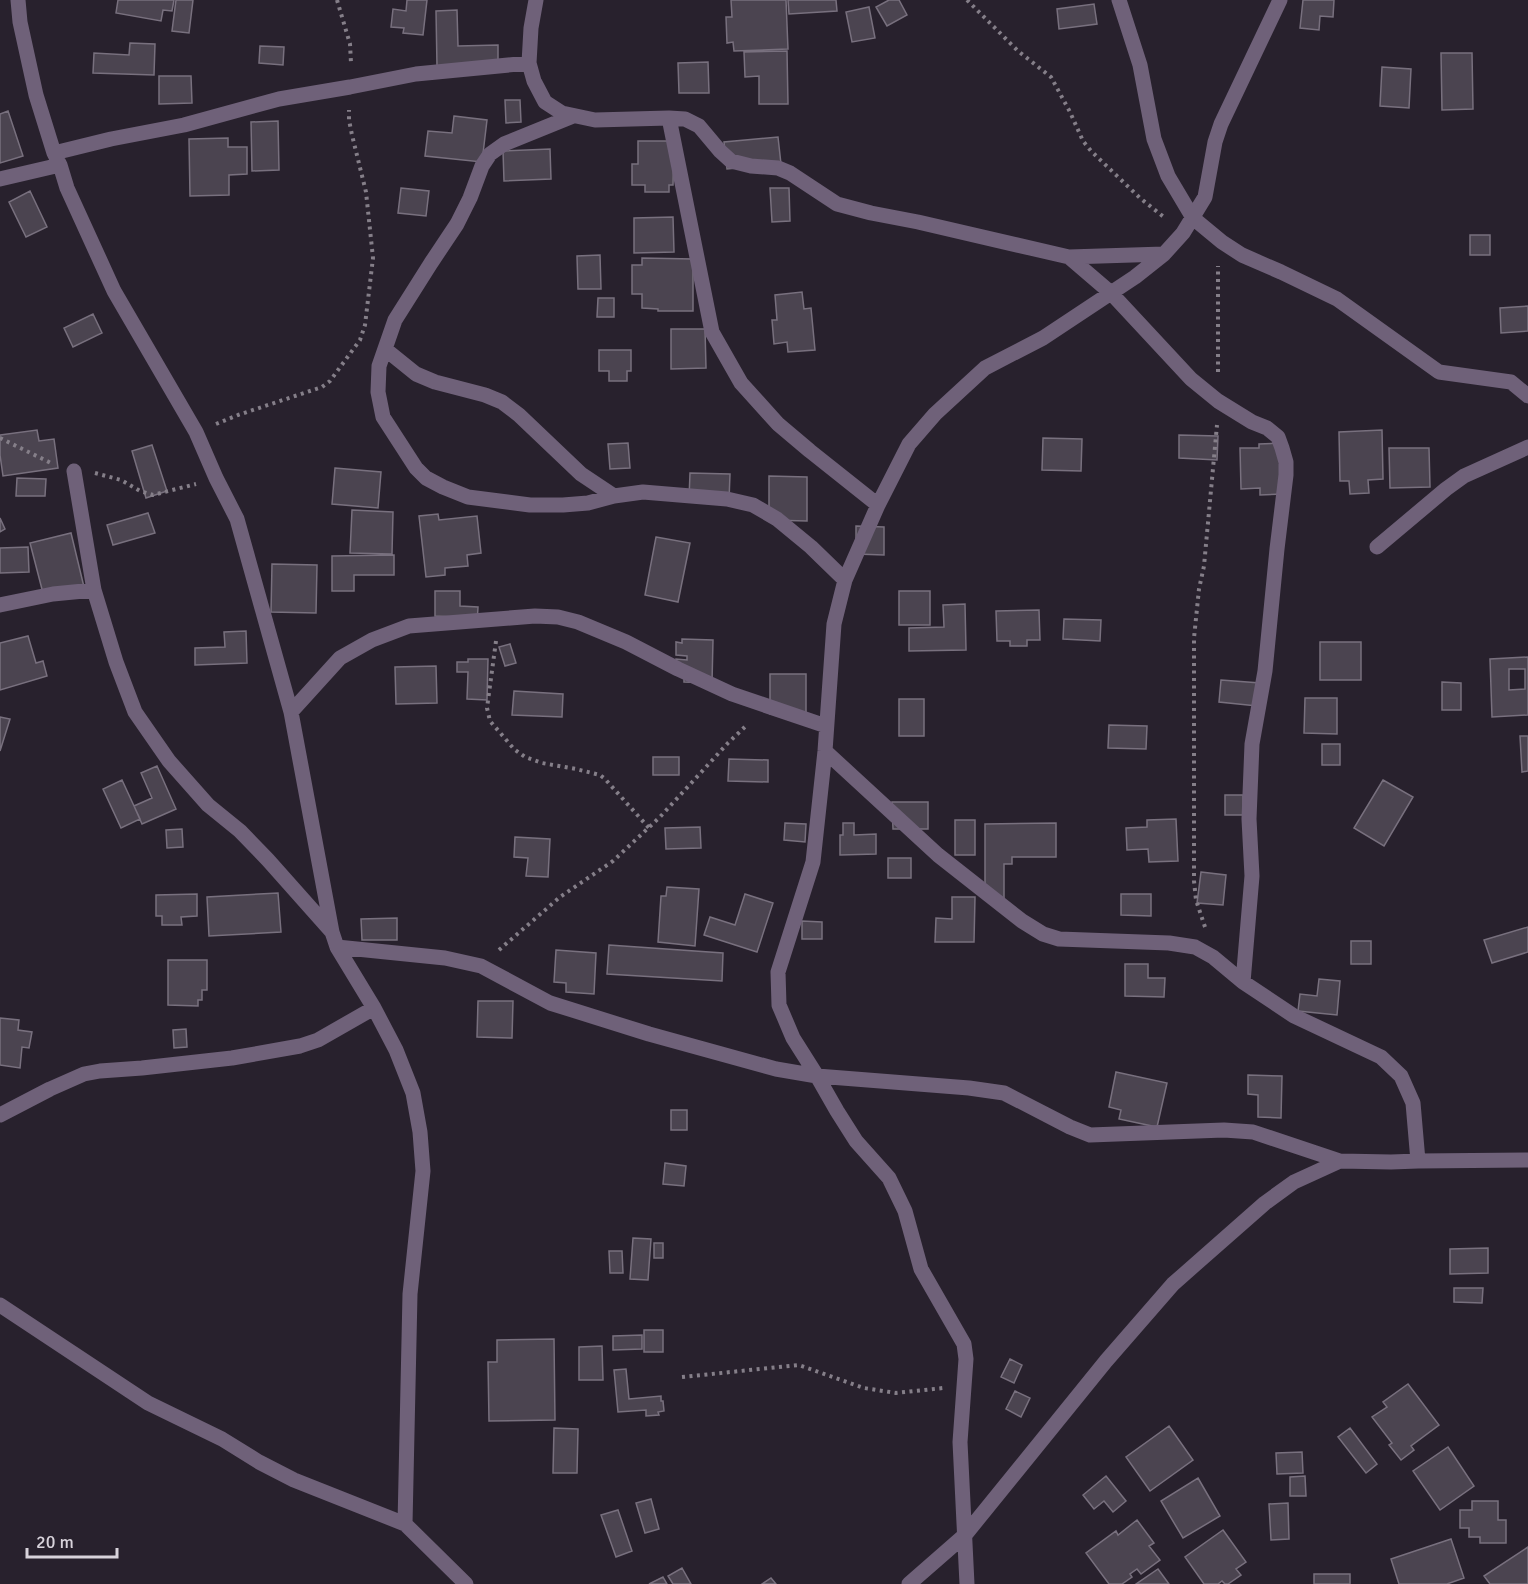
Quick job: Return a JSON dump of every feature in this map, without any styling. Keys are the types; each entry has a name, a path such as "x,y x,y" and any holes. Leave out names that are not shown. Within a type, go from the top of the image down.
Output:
{"street":[{"path":"18,0 20,22 36,95 67,188 114,291 196,432 237,519 291,712 332,932 337,947 396,1050 413,1092 420,1132 423,1172 410,1294 405,1524"},
{"path":"536,0 531,28 529,63 534,81 545,102 562,114 595,120 685,119 699,126 731,161 750,166 778,168 790,173 837,204 871,213 1069,256 1164,254"},
{"path":"1119,0 1140,65 1154,139 1168,176 1194,218 1222,242 1242,255 1337,299 1439,372 1511,382 1528,396"},
{"path":"967,1584 960,1442 966,1359 964,1344 921,1269 905,1211 889,1178 856,1141 793,1038 779,1005 778,972 813,862 825,751 834,624 845,580 878,505 909,444 935,414 985,368 1043,338 1135,277 1164,254 1194,218 1205,197 1215,142 1221,124 1280,0"},
{"path":"0,179 111,139 184,125 279,99 416,74 529,63"},
{"path":"573,116 504,144 490,154 482,166 457,224 395,320 379,366 378,392 383,417 416,468 426,478 468,497 530,505 588,503 643,492 727,499 753,505 777,519 811,547 845,580"},
{"path":"669,118 712,332 741,383 778,424 878,505"},
{"path":"1069,256 1111,293 1191,379 1218,401 1252,422 1267,428 1278,437 1282,448 1286,468 1265,671 1252,744 1249,819 1252,876 1243,982"},
{"path":"385,349 416,374 502,402 519,415 581,474 614,496"},
{"path":"1377,547 1464,476 1528,447"},
{"path":"74,471 94,590 116,662 135,712 169,761 208,805 240,831 332,932"},
{"path":"0,605 54,594 94,590"},
{"path":"291,712 340,658 372,639 409,626 535,616 558,617 578,622 626,642 732,694 826,726"},
{"path":"825,751 938,855 1022,921 1043,934 1059,939 1169,942 1195,947 1213,957 1243,982 1294,1016 1381,1057 1401,1076 1413,1103 1418,1161"},
{"path":"337,947 445,958 481,966 550,1003 649,1034 776,1069 817,1076 969,1088 1004,1093 1090,1135 1224,1130 1253,1132 1340,1161 1528,1160"},
{"path":"0,1115 84,1074 232,1058 300,1046 318,1040 374,1008"},
{"path":"909,1584 965,1535 1106,1361 1173,1284 1265,1203 1294,1182 1340,1161"},
{"path":"0,1305 148,1403 222,1439 294,1480 405,1524 466,1584"}],"path":[{"path":"196,432 238,414 322,387 330,381 360,339 365,325 373,258 366,192 349,120 350,44 337,0"},
{"path":"967,0 1018,51 1051,77 1090,151 1140,198 1183,233"},
{"path":"1213,957 1196,900 1194,881 1194,638 1199,589 1204,567 1218,401 1218,278 1222,242"},
{"path":"0,438 40,459 74,471 105,475 121,480 153,495 216,478"},
{"path":"498,619 494,663 486,708 490,722 514,749 525,757 542,763 600,775 649,828"},
{"path":"481,966 560,897 613,861 649,828 728,743 766,706"},
{"path":"682,1377 799,1365 864,1388 896,1393 940,1388 964,1389"}],"building":[{"path":"118,0 174,0 172,11 163,10 161,21 116,13"},
{"path":"176,0 193,0 189,33 172,31"},
{"path":"407,0 427,0 423,35 403,33 404,28 391,27 393,9 406,11"},
{"path":"731,0 786,0 788,49 734,51 733,42 727,43 726,17 732,17"},
{"path":"788,0 836,0 837,11 789,14"},
{"path":"889,0 899,0 907,15 887,26 876,7"},
{"path":"1303,0 1334,0 1333,17 1320,16 1319,30 1300,28"},
{"path":"1094,4 1097,24 1059,29 1057,9"},
{"path":"869,7 875,38 852,42 846,12"},
{"path":"457,10 458,46 498,45 498,64 437,66 436,11"},
{"path":"130,43 155,44 154,75 93,73 94,53 129,55"},
{"path":"260,46 284,47 283,65 259,63"},
{"path":"787,51 788,104 759,104 759,76 745,77 744,52"},
{"path":"1441,53 1472,53 1473,109 1442,110"},
{"path":"708,62 709,93 679,93 678,63"},
{"path":"1382,67 1411,69 1409,108 1380,106"},
{"path":"159,76 191,76 192,103 159,104"},
{"path":"505,100 520,100 521,122 506,123"},
{"path":"8,111 23,156 0,163 0,114"},
{"path":"454,116 487,120 482,162 425,156 428,131 452,133"},
{"path":"278,121 279,170 252,171 251,122"},
{"path":"778,137 781,164 727,169 724,142"},
{"path":"228,138 228,147 247,147 247,174 229,175 229,195 190,196 189,139"},
{"path":"638,141 674,141 673,185 669,185 669,192 645,192 645,185 632,185 632,164 638,164"},
{"path":"550,149 551,179 504,181 503,151"},
{"path":"401,188 429,191 426,216 398,213"},
{"path":"770,188 789,188 790,221 772,222"},
{"path":"30,191 47,227 26,237 9,202"},
{"path":"673,217 674,252 634,253 634,218"},
{"path":"1470,235 1490,235 1490,255 1470,255"},
{"path":"600,255 601,289 578,289 577,256"},
{"path":"642,258 693,259 693,311 658,311 658,309 642,308 642,294 632,294 632,265 642,265"},
{"path":"802,292 804,309 811,308 815,350 788,352 787,342 774,344 772,320 777,320 775,295"},
{"path":"598,298 614,298 614,317 597,317"},
{"path":"1528,306 1528,331 1501,333 1500,308"},
{"path":"93,314 102,333 73,347 64,328"},
{"path":"671,329 705,329 706,368 671,369"},
{"path":"599,350 631,350 631,371 627,371 627,381 609,381 609,371 599,371"},
{"path":"37,430 39,441 54,439 58,468 3,476 0,435"},
{"path":"1382,430 1383,479 1368,480 1369,493 1350,494 1349,481 1340,481 1339,432"},
{"path":"1179,435 1218,436 1217,460 1179,458"},
{"path":"1043,438 1082,439 1081,471 1042,470"},
{"path":"628,443 630,468 610,469 608,444"},
{"path":"1283,443 1284,494 1260,495 1260,488 1241,489 1240,448 1259,448 1259,444"},
{"path":"152,445 167,491 146,498 132,451"},
{"path":"1389,448 1429,448 1430,487 1390,488"},
{"path":"335,468 381,472 378,508 332,504"},
{"path":"690,473 730,474 729,500 689,499"},
{"path":"769,476 807,477 807,521 769,520"},
{"path":"17,478 46,479 45,496 16,496"},
{"path":"352,510 393,512 392,554 350,553"},
{"path":"148,513 155,533 113,545 107,525"},
{"path":"438,514 439,520 477,516 481,553 467,555 468,566 445,568 445,575 426,577 419,516"},
{"path":"0,518 5,529 0,532"},
{"path":"856,526 884,527 884,555 856,554"},
{"path":"71,533 84,587 44,597 30,543"},
{"path":"656,537 690,543 678,602 645,595"},
{"path":"28,547 29,572 0,573 0,548"},
{"path":"394,555 394,575 354,575 354,591 332,591 332,556"},
{"path":"272,564 317,565 316,613 271,612"},
{"path":"435,591 460,591 460,606 478,607 477,625 454,617 435,616"},
{"path":"899,591 930,591 930,625 899,625"},
{"path":"965,604 966,650 909,651 909,628 944,627 943,605"},
{"path":"1039,610 1040,640 1027,640 1027,646 1010,646 1010,641 997,641 996,611"},
{"path":"1064,619 1101,620 1100,641 1063,639"},
{"path":"246,631 247,663 195,665 195,648 225,647 224,632"},
{"path":"28,636 36,663 43,661 47,676 0,690 0,643"},
{"path":"682,639 713,640 712,683 684,682 684,675 676,675 676,659 687,660 687,656 676,655 676,642 682,643"},
{"path":"1320,642 1361,642 1361,680 1320,680"},
{"path":"510,644 516,663 505,666 499,647"},
{"path":"1528,657 1528,715 1492,717 1490,659","holes":["1509,669 1525,669 1525,689 1509,690"]},
{"path":"468,659 488,659 487,700 467,699 468,672 457,672 457,662 468,662"},
{"path":"436,666 437,703 396,704 395,667"},
{"path":"770,674 806,674 806,714 770,714"},
{"path":"1221,680 1260,683 1257,706 1219,702"},
{"path":"1442,682 1461,683 1461,710 1442,710"},
{"path":"514,691 563,694 562,717 512,715"},
{"path":"1305,698 1337,698 1337,734 1304,733"},
{"path":"899,699 924,699 924,736 899,736"},
{"path":"0,717 10,719 0,751"},
{"path":"1109,725 1147,726 1146,749 1108,748"},
{"path":"1520,736 1528,736 1528,771 1522,772"},
{"path":"1322,744 1340,744 1340,765 1322,765"},
{"path":"653,757 679,757 679,775 653,775"},
{"path":"729,759 768,760 768,782 728,781"},
{"path":"157,766 176,809 142,824 134,806 152,798 141,773"},
{"path":"122,780 140,819 121,828 103,789"},
{"path":"1383,780 1413,797 1384,846 1354,828"},
{"path":"1225,795 1243,795 1243,815 1225,815"},
{"path":"892,802 928,802 928,829 893,829"},
{"path":"1176,819 1178,861 1149,862 1148,849 1127,850 1126,828 1147,827 1147,820"},
{"path":"955,820 975,820 975,855 955,855"},
{"path":"785,823 806,824 805,842 784,840"},
{"path":"843,823 854,823 854,835 876,834 876,854 840,855 840,835 843,835"},
{"path":"1056,823 1056,857 1012,857 1012,864 1004,864 1004,900 985,900 985,824"},
{"path":"700,827 701,848 666,849 665,828"},
{"path":"182,829 183,847 167,848 166,830"},
{"path":"515,837 550,839 548,877 526,876 528,858 514,857"},
{"path":"888,858 911,858 911,878 888,878"},
{"path":"1201,872 1226,875 1223,905 1197,903"},
{"path":"667,887 699,889 695,946 658,942 661,896 666,896"},
{"path":"278,893 281,932 209,936 207,897"},
{"path":"197,894 197,916 181,917 182,925 162,925 162,916 156,916 156,895"},
{"path":"745,894 773,903 757,952 704,935 710,917 735,925"},
{"path":"1121,894 1151,894 1151,916 1121,915"},
{"path":"952,897 975,897 974,942 935,942 936,918 952,919"},
{"path":"397,918 397,940 362,940 361,919"},
{"path":"802,921 822,922 822,939 802,939"},
{"path":"1528,927 1528,952 1492,963 1484,940"},
{"path":"1351,941 1371,941 1371,964 1351,964"},
{"path":"609,945 723,953 722,981 607,974"},
{"path":"556,950 596,953 594,994 566,992 566,983 554,982"},
{"path":"168,960 207,960 207,990 202,990 202,1000 198,1000 198,1006 168,1005"},
{"path":"1125,964 1148,964 1148,978 1165,978 1164,997 1125,996"},
{"path":"1319,979 1340,981 1337,1015 1298,1011 1300,994 1317,996"},
{"path":"478,1001 513,1001 512,1038 477,1037"},
{"path":"0,1018 19,1020 18,1030 32,1032 29,1048 22,1047 20,1068 0,1065"},
{"path":"186,1029 187,1047 174,1048 173,1030"},
{"path":"1116,1072 1167,1083 1157,1127 1119,1119 1121,1110 1109,1107"},
{"path":"1248,1075 1282,1076 1281,1118 1258,1117 1258,1095 1248,1094"},
{"path":"671,1110 687,1110 687,1130 671,1130"},
{"path":"665,1163 686,1166 684,1186 663,1184"},
{"path":"633,1238 651,1239 648,1280 630,1279"},
{"path":"654,1243 663,1243 663,1258 654,1258"},
{"path":"1488,1248 1488,1273 1450,1274 1450,1249"},
{"path":"609,1251 622,1251 623,1273 610,1273"},
{"path":"1454,1288 1483,1288 1482,1303 1454,1302"},
{"path":"644,1330 663,1330 663,1352 644,1352"},
{"path":"642,1335 642,1349 613,1350 613,1336"},
{"path":"554,1339 555,1420 489,1421 488,1362 497,1362 497,1340"},
{"path":"602,1346 603,1380 579,1380 579,1347"},
{"path":"1010,1359 1022,1365 1014,1383 1001,1377"},
{"path":"626,1369 629,1399 661,1396 664,1411 658,1412 659,1415 646,1416 646,1410 618,1412 614,1370"},
{"path":"1408,1384 1439,1425 1411,1446 1414,1450 1401,1460 1389,1445 1392,1443 1372,1417 1387,1407 1383,1402"},
{"path":"1015,1391 1030,1398 1021,1417 1006,1409"},
{"path":"1169,1426 1193,1460 1150,1491 1126,1457"},
{"path":"554,1428 578,1429 577,1473 553,1473"},
{"path":"1350,1428 1377,1464 1366,1473 1338,1437"},
{"path":"1448,1447 1474,1486 1440,1510 1413,1471"},
{"path":"1302,1452 1303,1473 1277,1474 1276,1453"},
{"path":"1106,1476 1126,1501 1113,1512 1104,1501 1094,1509 1083,1495"},
{"path":"1305,1476 1306,1496 1290,1496 1290,1477"},
{"path":"1198,1478 1220,1516 1183,1538 1161,1501"},
{"path":"651,1499 659,1529 645,1533 636,1503"},
{"path":"1472,1501 1498,1501 1498,1520 1506,1520 1506,1543 1480,1543 1480,1537 1469,1537 1469,1528 1460,1528 1460,1510 1472,1510"},
{"path":"1288,1503 1289,1539 1271,1540 1269,1504"},
{"path":"618,1510 632,1551 616,1557 601,1515"},
{"path":"1137,1520 1154,1543 1149,1546 1160,1560 1141,1574 1137,1569 1130,1574 1132,1577 1122,1584 1109,1584 1086,1553 1116,1531 1118,1535"},
{"path":"1223,1530 1246,1562 1236,1569 1241,1575 1228,1584 1222,1581 1218,1584 1204,1584 1185,1557"},
{"path":"1451,1539 1464,1578 1447,1584 1399,1584 1391,1559"},
{"path":"1528,1547 1528,1584 1490,1584 1484,1576"},
{"path":"682,1568 691,1584 673,1584 668,1576"},
{"path":"1158,1569 1169,1584 1136,1584"},
{"path":"1314,1574 1350,1574 1350,1584 1314,1584"},
{"path":"663,1577 667,1584 649,1584"},
{"path":"771,1578 776,1584 762,1584"}]}
